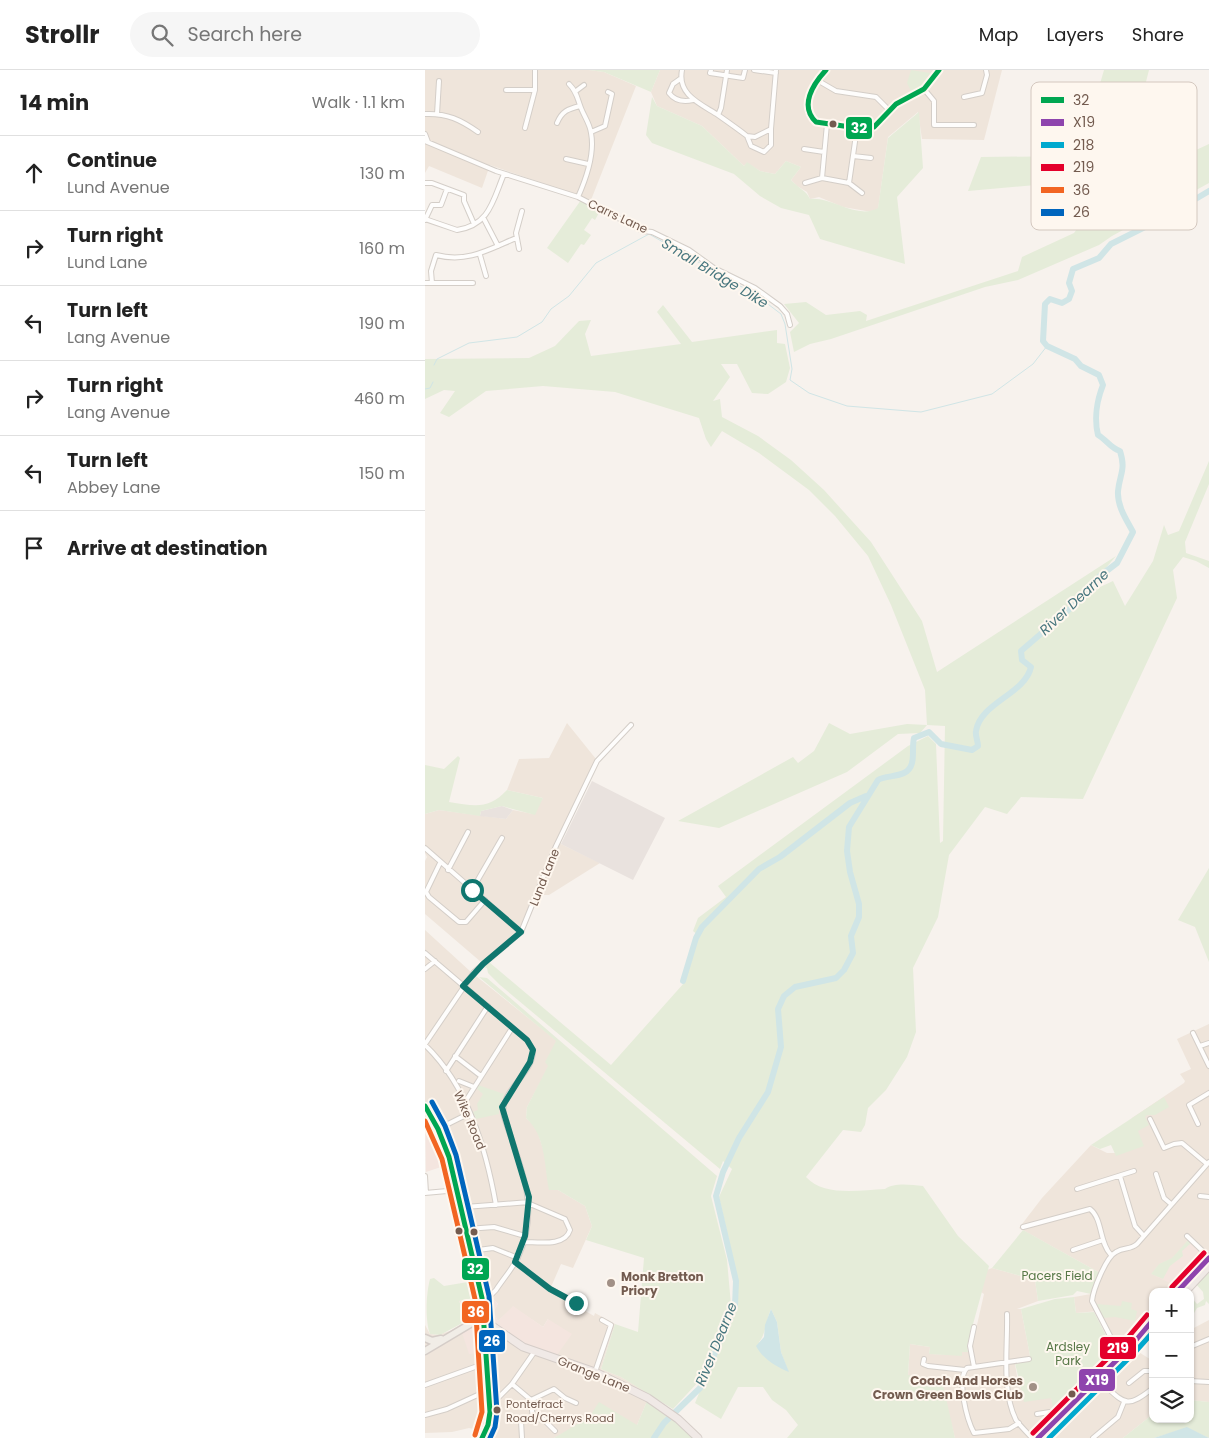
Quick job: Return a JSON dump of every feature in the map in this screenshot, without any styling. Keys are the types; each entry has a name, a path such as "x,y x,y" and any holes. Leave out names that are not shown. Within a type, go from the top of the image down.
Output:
{"highway":[{"path":"425,1106 438,1129 449,1157 467,1230 485,1321 490,1416 481,1438"},
{"path":"1188,1288 1209,1258"},
{"path":"1182,1288 1209,1266"},
{"name":"Grange Lane","path":"485,1321 513,1342 595,1372 648,1398 678,1419 698,1438"},
{"path":"1122,1358 1149,1325"},
{"path":"1045,1438 1149,1332"},
{"path":"1038,1438 1100,1381"}],"main road":[{"path":"425,1351 472,1323 485,1321"},
{"path":"425,1338 436,1340 449,1336"}],"street":[{"path":"525,128 535,90 535,70"},
{"path":"682,70 680,79 693,100 747,136 755,137 771,129"},
{"path":"711,70 710,73 743,78 745,70"},
{"path":"718,115 721,108 727,70"},
{"path":"747,136 751,146 764,152 771,145 776,72 754,70"},
{"path":"826,70 817,80 811,91 807,110 812,119 827,124 857,128 874,127 896,104 924,89 939,70"},
{"path":"963,97 982,94 987,75 986,70"},
{"path":"680,79 673,84 669,93 674,98 682,101 693,100"},
{"path":"817,80 836,91 876,97 890,111"},
{"path":"437,114 439,81"},
{"path":"569,84 577,91 580,106 591,132 592,141 588,164 578,198"},
{"path":"577,91 584,84"},
{"path":"924,89 934,101 934,125 974,125"},
{"path":"506,90 535,90"},
{"path":"591,132 606,127 612,94 609,92"},
{"path":"557,123 560,116 566,110 580,106"},
{"path":"425,114 437,114 460,120 478,132"},
{"path":"822,178 827,124"},
{"path":"849,183 857,128"},
{"path":"425,134 427,141"},
{"name":"Carrs Lane","path":"427,141 504,174 578,198 643,231 652,232 689,250 714,268 755,288 780,306 787,314 790,325"},
{"path":"804,149 824,152"},
{"path":"853,156 871,158"},
{"path":"566,159 588,164"},
{"path":"447,189 441,205 432,205 425,219 457,230 484,219 489,212 504,174"},
{"path":"805,183 822,178 849,183 861,193"},
{"path":"425,183 431,183 464,195 464,201 474,224"},
{"path":"519,249 516,238 522,211"},
{"path":"484,219 498,246"},
{"path":"431,283 431,271 436,255 450,259 480,255 516,238"},
{"path":"480,255 487,276"},
{"path":"425,283 473,283"},
{"name":"Lund Lane","path":"425,1045 463,986 483,964 521,932 556,846 589,775 604,752 631,725"},
{"path":"448,870 467,832"},
{"path":"472,890 502,838"},
{"path":"425,848 521,932"},
{"path":"440,863 426,892 429,897 459,922 466,922 485,900"},
{"path":"425,953 527,1040 533,1050 530,1062 502,1107 529,1203 524,1242 518,1258 493,1294 481,1298"},
{"path":"425,969 435,961"},
{"path":"446,1071 488,1006"},
{"path":"465,1102 512,1028"},
{"path":"1193,1033 1209,1066"},
{"path":"1200,1046 1209,1043"},
{"name":"Wike Road","path":"425,1045 446,1071 465,1102 479,1133 496,1205"},
{"path":"455,1056 481,1076"},
{"path":"459,1082 474,1087"},
{"path":"1198,1122 1192,1116 1189,1108 1190,1102 1209,1093"},
{"path":"438,1129 469,1113"},
{"path":"1150,1119 1165,1148"},
{"path":"1122,1358 1092,1301 1111,1255 1121,1249 1133,1248 1208,1163 1182,1143 1157,1151"},
{"path":"1077,1189 1134,1171"},
{"path":"1156,1174 1164,1198 1171,1204"},
{"path":"425,1176 426,1193 458,1190"},
{"path":"1120,1176 1135,1226 1144,1236"},
{"path":"1200,1196 1209,1197"},
{"path":"465,1207 529,1203 565,1219 570,1230 568,1236 561,1240 524,1242"},
{"path":"1023,1227 1090,1209 1095,1214 1103,1240 1111,1255"},
{"path":"467,1230 494,1227 525,1236"},
{"path":"1187,1236 1209,1258"},
{"path":"1073,1250 1103,1240"},
{"path":"471,1250 493,1248 518,1258"},
{"path":"515,1262 550,1289 576,1303"},
{"path":"1007,1314 1007,1390 1019,1423 1031,1438"},
{"path":"595,1372 611,1325 602,1320"},
{"path":"974,1327 970,1346 974,1366"},
{"path":"1194,1345 1209,1339"},
{"path":"498,1398 513,1384 535,1351"},
{"path":"924,1359 923,1364 928,1366 966,1369 974,1366 1029,1359"},
{"path":"425,1385 487,1363"},
{"path":"966,1369 962,1391 972,1429 976,1434 1009,1429 1019,1423"},
{"path":"1129,1383 1144,1371 1149,1371"},
{"path":"1100,1381 1124,1402 1137,1401 1149,1391"},
{"path":"1194,1381 1209,1382"},
{"path":"513,1384 531,1400 533,1420"},
{"path":"546,1386 549,1391"},
{"path":"531,1400 554,1389 565,1398 576,1403"},
{"path":"425,1415 447,1409 482,1393"},
{"path":"1093,1438 1118,1417 1124,1402"},
{"path":"1037,1414 1050,1412 1057,1419"},
{"path":"522,1438 520,1421 543,1419 555,1431"}],"shaded area":[{"path":"425,70 589,70 604,72 636,86 591,200 490,165 482,188 429,166 425,173"},
{"path":"660,70 1002,70 984,140 922,139 918,112 888,137 878,209 872,212 843,207 819,197 810,199 807,192 791,180 801,167 786,161 775,174 760,171 747,163 744,166 702,126 657,106 651,92"},
{"path":"567,723 596,759 557,839 561,844 600,863 549,895 534,895 515,938 481,962 425,914 425,861 427,857 425,853 425,814 439,810 506,819 513,810 533,814 543,798 507,790 519,759 549,758"},
{"path":"592,781 665,818 633,880 561,844"},
{"path":"502,806 513,810 506,819 480,816 481,811"},
{"path":"425,930 471,972 557,1041 549,1066 527,1107 526,1118 536,1127 546,1158 546,1171 558,1190 585,1206 592,1226 573,1268 561,1264 551,1287 582,1304 580,1308 594,1316 595,1313 615,1324 601,1369 621,1377 650,1394 637,1425 586,1422 554,1438 479,1438 482,1431 469,1428 452,1432 425,1433 425,1325 430,1334 437,1335 450,1331 468,1320 483,1340 502,1330 557,1355 548,1319 543,1327 513,1307 498,1321 493,1312 498,1304 493,1299 479,1302 447,1165 425,1112"},
{"path":"1209,1024 1209,1270 1193,1288 1149,1288 1149,1337 1137,1351 1149,1358 1149,1417 1123,1438 955,1438 949,1415 908,1376 910,1344 930,1347 929,1354 962,1355 962,1352 968,1352 972,1347 984,1294 981,1292 987,1270 992,1268 1035,1280 1038,1301 1017,1309 1021,1309 1031,1361 1015,1364 1017,1376 1020,1388 1051,1398 1058,1414 1125,1362 1099,1311 1076,1313 1074,1297 1091,1294 1100,1273 1019,1228 1042,1198 1091,1145 1107,1153 1116,1153 1132,1118 1184,1083 1185,1081 1180,1074 1191,1069 1177,1039"},
{"path":"425,1112 436,1133 447,1165 426,1172"},
{"path":"1188,1240 1205,1258 1178,1287 1151,1274 1159,1264 1172,1258"},
{"path":"478,1297 479,1302 493,1299 498,1304 493,1312 498,1321 513,1306 543,1327 548,1319 572,1334 557,1355 525,1343 502,1330 483,1340 483,1353 469,1354 462,1333 472,1327 459,1301"},
{"path":"771,1309 777,1322 781,1352 789,1372 770,1362 756,1346 764,1337 765,1325"},
{"path":"1209,1320 1209,1402 1194,1400 1194,1328"},
{"path":"1187,1427 1209,1438 1154,1438"}],"green space":[{"path":"589,70 660,70 651,92 604,72"},
{"path":"911,70 930,73 920,87 911,91 907,83"},
{"path":"1104,70 1149,70 1146,82 1101,82"},
{"path":"652,97 657,106 702,126 744,166 747,162 760,171 775,174 786,161 801,167 791,180 810,199 827,201 861,211 870,211 878,208 888,138 919,112 923,168 897,197 905,264 820,239 809,215 781,208 760,196 734,174 652,143 646,135"},
{"path":"1209,144 1209,183 1197,190 1197,150"},
{"path":"1031,156 1031,185 968,191 981,157"},
{"path":"581,200 600,211 595,220 592,218 584,230 591,235 584,245 581,244 568,263 547,248"},
{"path":"1076,230 1123,230 1099,245 1018,280 985,287 831,339 810,344 794,352 790,332 799,323 784,304 806,302 826,315 860,311 867,315 866,321 1018,271 1022,257 1074,233"},
{"path":"663,305 692,342 777,330 777,343 785,344 790,368 786,382 768,394 752,393 737,364 721,364 730,377 713,401 720,399 722,417 758,436 791,460 824,490 871,542 922,621 937,672 1116,556 1083,595 1113,581 1125,606 1153,561 1164,525 1168,535 1179,531 1209,461 1209,484 1185,542 1186,553 1209,561 1209,568 1183,557 1173,570 1177,598 1083,799 1021,797 1007,814 985,807 949,855 938,917 913,968 916,1032 907,1057 886,1090 868,1108 865,1125 861,1132 843,1130 806,1177 822,1187 843,1191 885,1189 898,1185 923,1186 958,1236 989,1266 967,1346 968,1352 962,1352 962,1356 929,1354 930,1347 910,1344 908,1375 942,1380 955,1438 787,1438 798,1425 786,1410 772,1400 763,1387 738,1387 721,1419 695,1403 735,1306 738,1280 719,1197 732,1169 723,1161 720,1169 500,985 488,973 487,968 484,967 489,962 611,1065 684,983 699,936 693,931 698,918 726,897 718,886 908,746 928,736 936,744 940,843 943,841 945,726 927,725 925,690 891,605 868,556 835,516 809,490 759,453 722,431 711,447 706,439 699,418 615,392 543,386 486,391 449,417 440,413 455,391 444,390 425,399 425,359 529,358 555,346 579,321 591,320 585,334 591,356 681,344 657,312","holes":["771,1309 777,1322 781,1352 788,1371 759,1342"]},
{"path":"829,723 850,734 907,724 927,725 920,733 898,734 847,772 719,828 678,821 793,757 798,763 814,751"},
{"path":"458,756 460,758 449,802 466,805 487,804 494,801 507,790 543,798 535,815 502,806 481,811 480,816 439,810 425,814 425,765 444,769"},
{"path":"1209,868 1209,962 1195,927 1178,920"},
{"path":"479,977 487,978 717,1176 711,1196 727,1260 731,1305 700,1380 673,1409 621,1377 601,1369 615,1324 638,1332 644,1258 586,1240 592,1226 585,1206 558,1190 549,1190 541,1142 533,1125 526,1118 527,1107 548,1066 545,1062 556,1041"},
{"path":"478,1085 504,1094 499,1106 499,1114 476,1119 473,1112 478,1110 477,1104 483,1094 476,1088"},
{"path":"1164,1097 1169,1107 1155,1115 1147,1115 1145,1117 1149,1125 1138,1131 1144,1146 1116,1156 1111,1145 1100,1149 1091,1145"},
{"name":"Pacers Field","path":"1023,1230 1100,1273 1091,1294 1077,1291 1073,1295 1038,1301 1035,1280 992,1268"},
{"path":"1188,1240 1191,1243 1182,1251 1183,1256 1170,1266 1163,1279 1151,1274 1159,1264 1172,1258"},
{"path":"469,1270 473,1271 478,1297 459,1301 468,1320 440,1335 430,1334 427,1322 427,1307 430,1279 434,1278 444,1286 468,1282"},
{"path":"1209,1270 1209,1304 1206,1301 1205,1305 1197,1308 1194,1313 1194,1301 1197,1304 1204,1299 1203,1292 1196,1284"},
{"name":"Ardsley Park","path":"1074,1297 1076,1313 1094,1312 1114,1351 1113,1360 1058,1414 1053,1408 1051,1398 1024,1402 1015,1363 1031,1361 1021,1309 1055,1299"},
{"path":"1122,1301 1132,1303 1131,1309 1137,1311 1135,1321 1115,1317 1103,1318 1096,1304 1121,1306"},
{"path":"1194,1400 1209,1402 1209,1438 1187,1428 1154,1438 1123,1438 1149,1417 1149,1423 1194,1423"},
{"path":"647,1401 668,1417 652,1438 554,1438 581,1422 586,1422 599,1402 637,1425"},
{"path":"672,1419 693,1438 657,1438 666,1423"}],"waterway":[{"name":"River Dearne","path":"1197,198 1209,191"},
{"name":"River Dearne","path":"654,1438 664,1423 700,1388 735,1306 736,1281 716,1196 723,1172 739,1138 768,1092 781,1047 778,1009 784,996 795,987 836,978 844,970 853,953 851,936 859,917 859,904 850,872 847,851 849,827 878,780 902,774 910,768 913,760 914,738 929,732 941,744 972,750 978,746 976,733 979,721 985,713 1012,692 1027,676 1031,667 1022,660 1021,651 1080,600 1100,576 1117,563 1133,532 1118,497 1123,467 1120,451 1098,435 1096,423 1097,410 1103,385 1099,375 1081,366 1075,359 1047,346 1043,341 1045,304 1050,299 1062,303 1069,299 1072,291 1069,283 1073,269 1099,258 1111,244 1139,230"},
{"name":"Small Bridge Dike","path":"434,365 437,359 469,343 517,337 542,322 551,309 569,296 596,263 649,234 756,295 781,314 785,324 792,369 790,380 809,393 847,406 921,412 992,394 1033,364 1047,346"},
{"name":"Small Bridge Dike","path":"425,389 430,388 433,382"},
{"name":"River Dearne","path":"683,981 696,938 702,927 759,869 780,857 850,803 866,796"}],"transit line":[{"name":"32","path":"826,70 810,95 808,102 811,116 816,122 864,129 874,127 896,104 924,89 939,70"},
{"name":"26","path":"432,1102 445,1126 456,1155 489,1296 497,1412 495,1427 490,1438"},
{"name":"32","path":"425,1106 438,1129 449,1157 482,1298 490,1412 488,1425 482,1438"},
{"name":"36","path":"425,1121 442,1159 475,1299 482,1412 475,1435"},
{"name":"219","path":"1172,1287 1204,1253"},
{"name":"X19","path":"1181,1288 1209,1258"},
{"name":"219","path":"1033,1433 1125,1341 1147,1315"},
{"name":"X19","path":"1038,1438 1131,1346 1149,1325"},
{"name":"218","path":"1049,1438 1152,1333"}],"place":[{"name":"Monk Bretton Priory","path":"611,1283"},
{"name":"Coach And Horses Crown Green Bowls Club","path":"1033,1387"},
{"name":"Pontefract Road/Cherrys Road","path":"497,1410"}],"route":[{"path":"472,890 521,932 474,972 463,986 527,1040 533,1050 530,1062 502,1107 529,1193 529,1212 525,1236 515,1262 550,1289 576,1303"}]}
